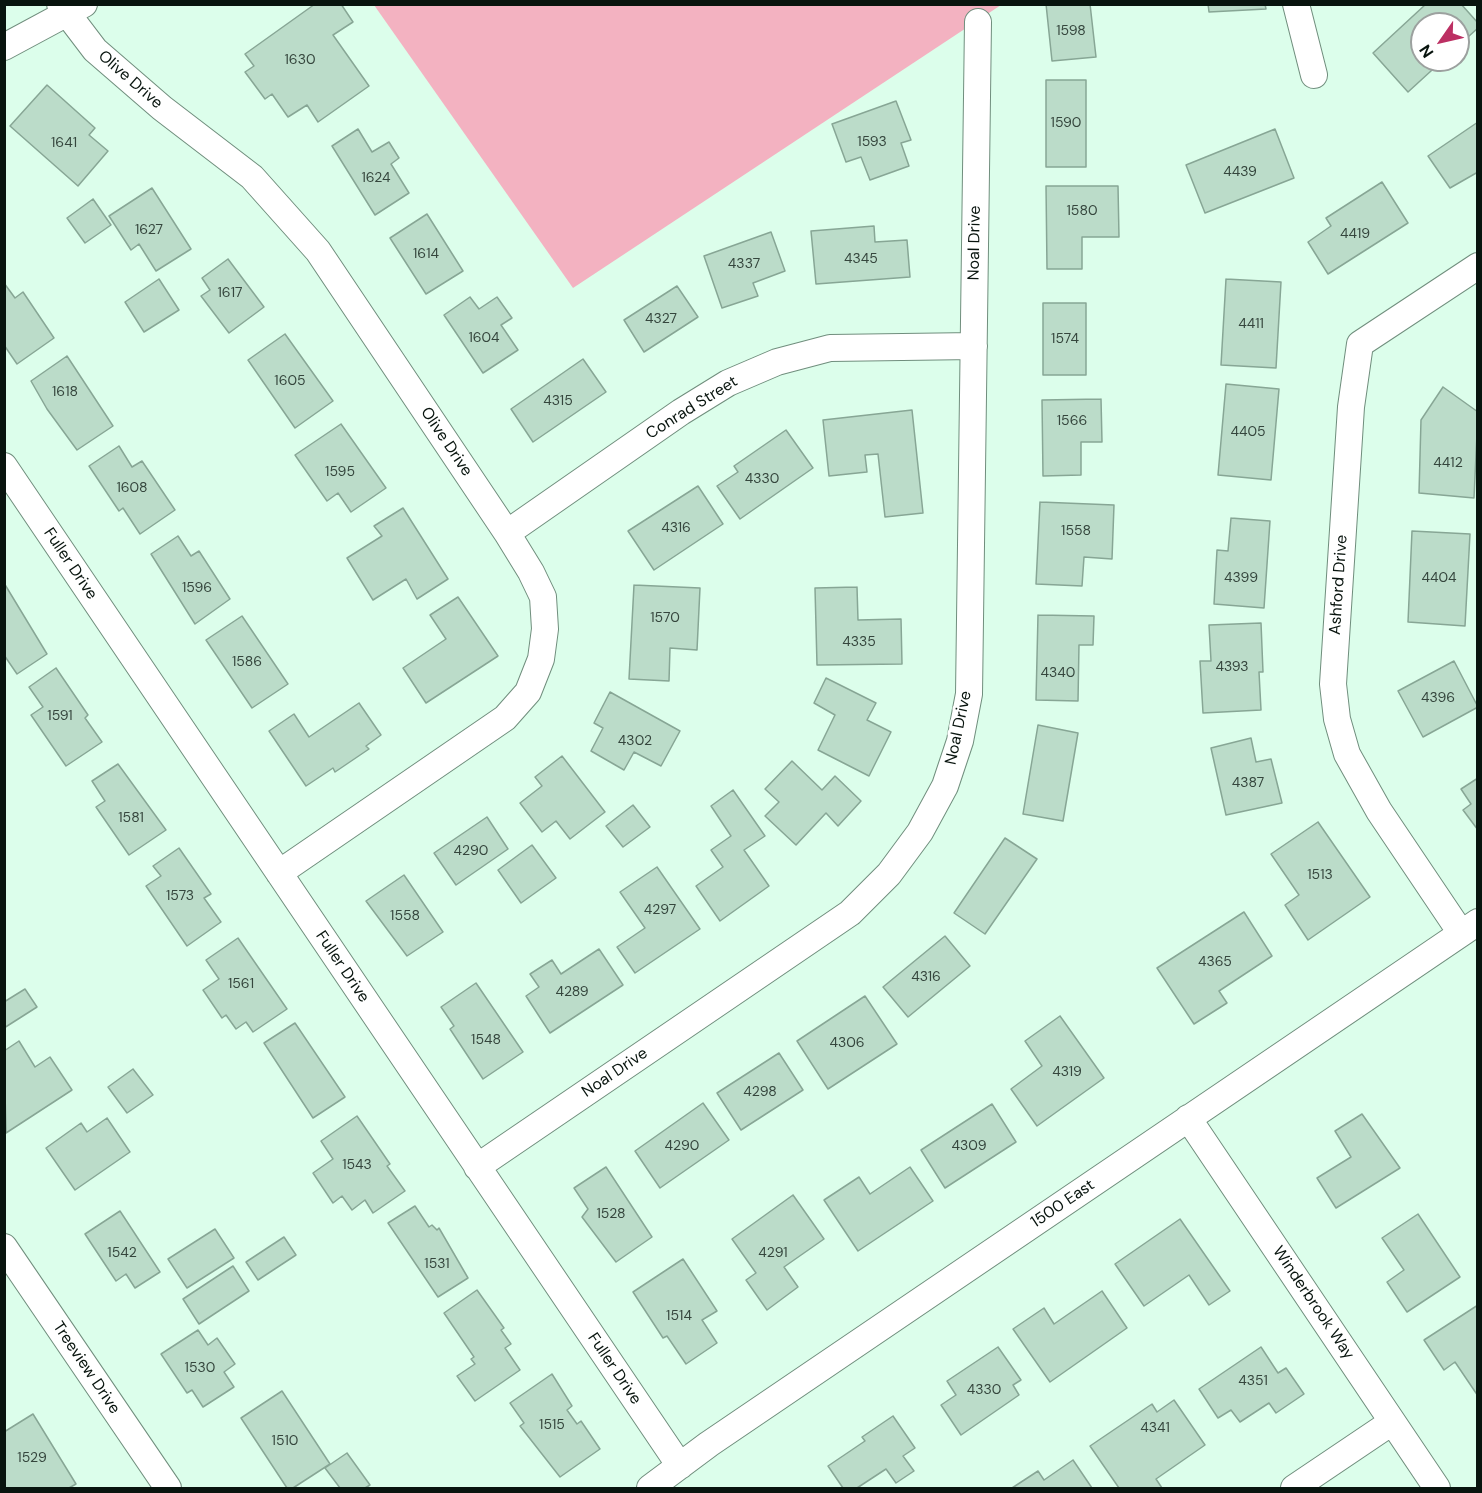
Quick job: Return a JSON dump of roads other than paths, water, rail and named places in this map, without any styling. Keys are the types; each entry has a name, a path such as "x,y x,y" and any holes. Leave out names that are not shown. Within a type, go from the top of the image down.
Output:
{"street":[{"path":"1296,4 1314,75"},
{"path":"4,47 70,8"},
{"name":"Olive Drive","path":"70,8 95,50 128,80 226,155 278,204 318,251 507,533 543,597 544,639 540,659 528,692 505,718 279,873"},
{"name":"Noal Drive","path":"477,1167 850,913 889,874 920,832 945,786 960,741 969,694 978,22"},
{"name":"Ashford Drive","path":"1469,928 1379,811 1347,754 1338,719 1333,684 1351,407 1360,344 1478,266"},
{"name":"Conrad Street","path":"507,533 681,412 728,383 777,362 830,348 974,346"},
{"name":"Fuller Drive","path":"4,466 680,1466"},
{"name":"1500 East","path":"650,1488 709,1444 1469,928"},
{"name":"Winderbrook Way","path":"1188,1118 1437,1488"},
{"name":"Treeview Drive","path":"4,1247 168,1488"},
{"path":"1294,1488 1392,1422"}]}
